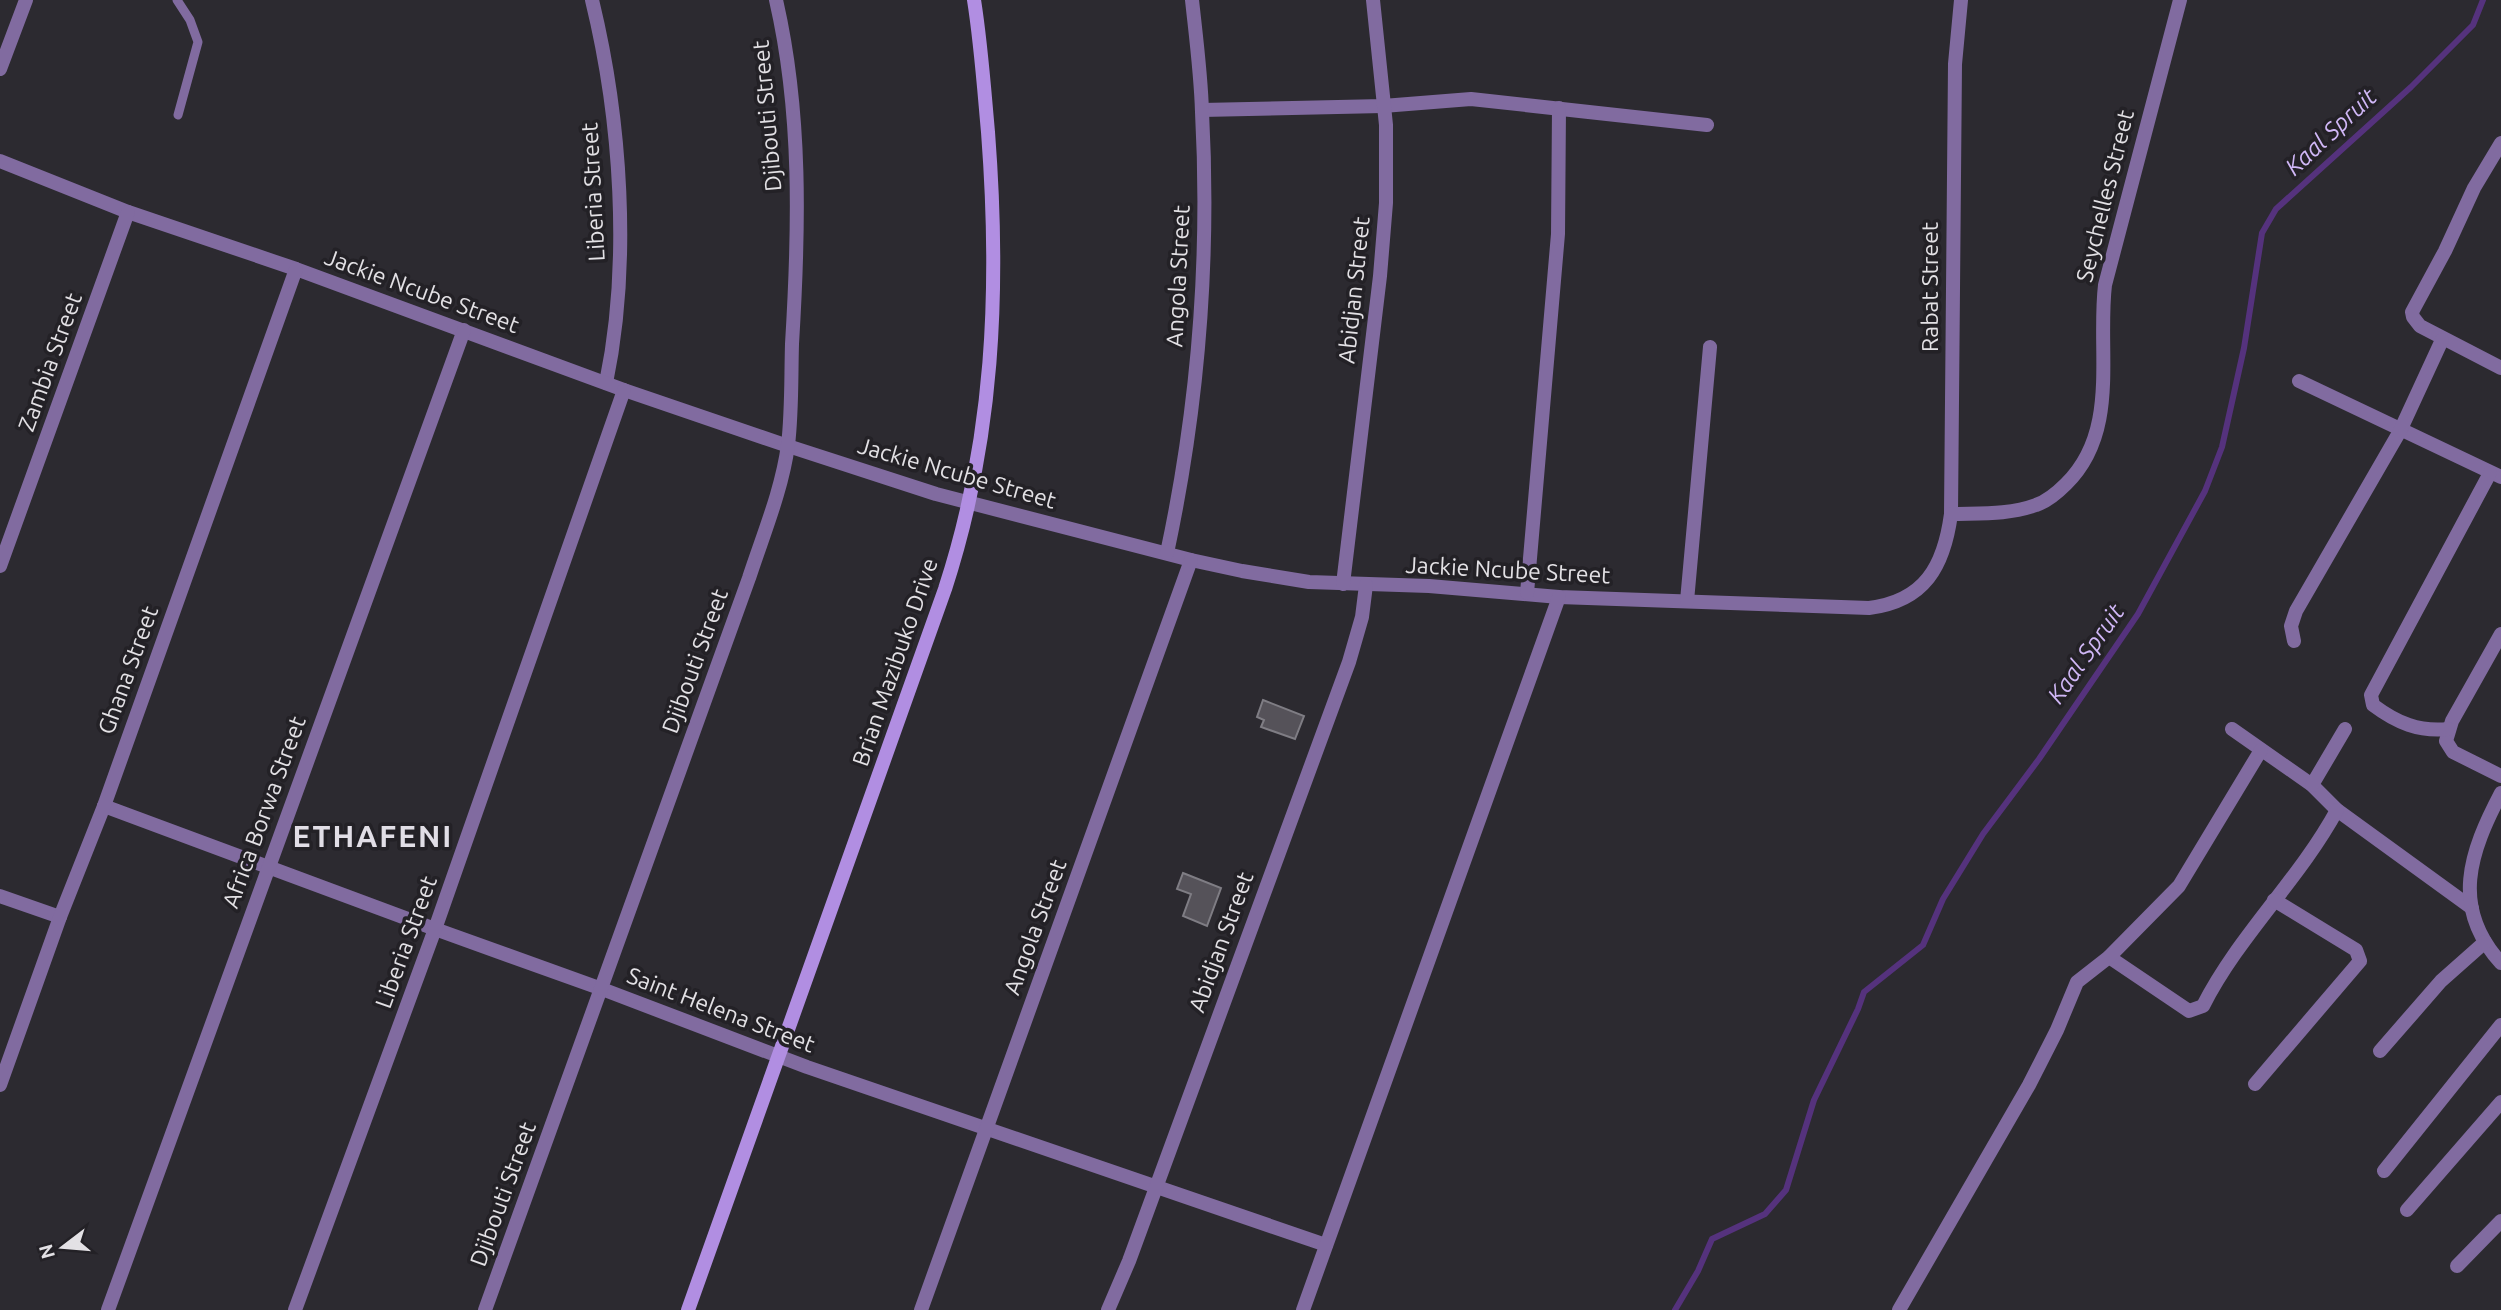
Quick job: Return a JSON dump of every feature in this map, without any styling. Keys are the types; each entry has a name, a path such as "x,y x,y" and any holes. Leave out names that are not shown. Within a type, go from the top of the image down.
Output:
{"street":[{"path":"0,69 26,0"},
{"name":"Liberia Street","path":"592,0 611,106 617,170 618,305 616,333 606,383"},
{"name":"Djibouti Street","path":"485,1310 749,578 788,446 797,274 797,201 790,78 776,0"},
{"name":"Brian Mazibuko Drive","path":"688,1310 945,589 970,503 988,386 993,278 993,201 985,92 974,0"},
{"name":"Angola Street","path":"1167,553 1187,452 1202,306 1205,198 1202,110 1192,0"},
{"name":"Abidjan Street","path":"1343,584 1380,276 1386,203 1387,164 1382,79 1373,0"},
{"name":"Rabat Street","path":"1935,571 1948,537 1951,514 1955,64 1961,0"},
{"name":"Seychelles Street","path":"1951,514 2015,511 2038,505 2055,495 2072,478 2086,458 2099,426 2104,393 2102,309 2106,275 2180,0"},
{"path":"1202,110 1383,106 1471,99 1707,125"},
{"path":"1527,593 1558,234 1559,108"},
{"path":"2501,143 2474,188 2445,251 2413,306 2415,322 2442,340 2501,368"},
{"name":"Jackie Ncube Street","path":"0,161 128,212 296,269 624,390 904,485 1191,560 1279,578 1343,584 1429,586 1559,597 1878,607 1895,603 1915,592 1935,571"},
{"name":"Zambia Street","path":"0,566 128,212"},
{"name":"Ghana Street","path":"0,1085 60,918 104,806 296,269"},
{"name":"Africa Borwa Street","path":"108,1310 464,330"},
{"path":"2294,641 2291,626 2296,611 2400,430 2442,340"},
{"path":"1687,601 1710,347"},
{"path":"2299,381 2496,475 2371,695 2373,705 2407,725 2423,730 2448,729"},
{"name":"Liberia Street","path":"295,1310 435,929 624,390"},
{"name":"Angola Street","path":"921,1310 1191,560"},
{"name":"Abidjan Street","path":"1108,1310 1156,1187 1349,662 1362,617 1366,585"},
{"path":"1303,1310 1559,597"},
{"path":"2501,634 2448,729 2446,740 2450,749 2501,776"},
{"path":"2232,729 2312,785 2337,810 2472,908"},
{"path":"2312,785 2345,729"},
{"path":"1899,1310 2029,1085 2057,1030 2077,982 2109,957 2179,886 2261,750"},
{"path":"2501,793 2486,821 2472,862 2469,881 2472,908 2485,942 2501,963"},
{"name":"Saint Helena Street","path":"104,806 779,1056 1326,1245"},
{"path":"2109,957 2189,1011 2203,1006 2216,979 2319,843 2337,810"},
{"path":"0,896 60,918"},
{"path":"2255,1084 2360,961 2356,950 2274,900"},
{"path":"2380,1051 2441,981 2485,942"},
{"path":"2384,1171 2501,1026"},
{"path":"2407,1210 2501,1102"},
{"path":"2457,1266 2501,1221"}],"lane":[{"path":"177,0 190,19 198,42 178,115"}],"building":[{"path":"1263,700 1304,716 1295,739 1261,727 1264,720 1257,717"},
{"path":"1183,873 1221,888 1207,926 1183,916 1191,894 1177,889"}],"waterway":[{"name":"Kaal Spruit","path":"1675,1310 1698,1271 1712,1239 1765,1214 1786,1190 1814,1100 1864,992 1923,945 1943,899 1983,834 2039,759 2138,614 2205,491 2222,447 2244,348 2262,233 2276,209 2411,87 2473,25 2483,0"}],"district":[{"name":"ETHAFENI","path":"373,837"}]}
